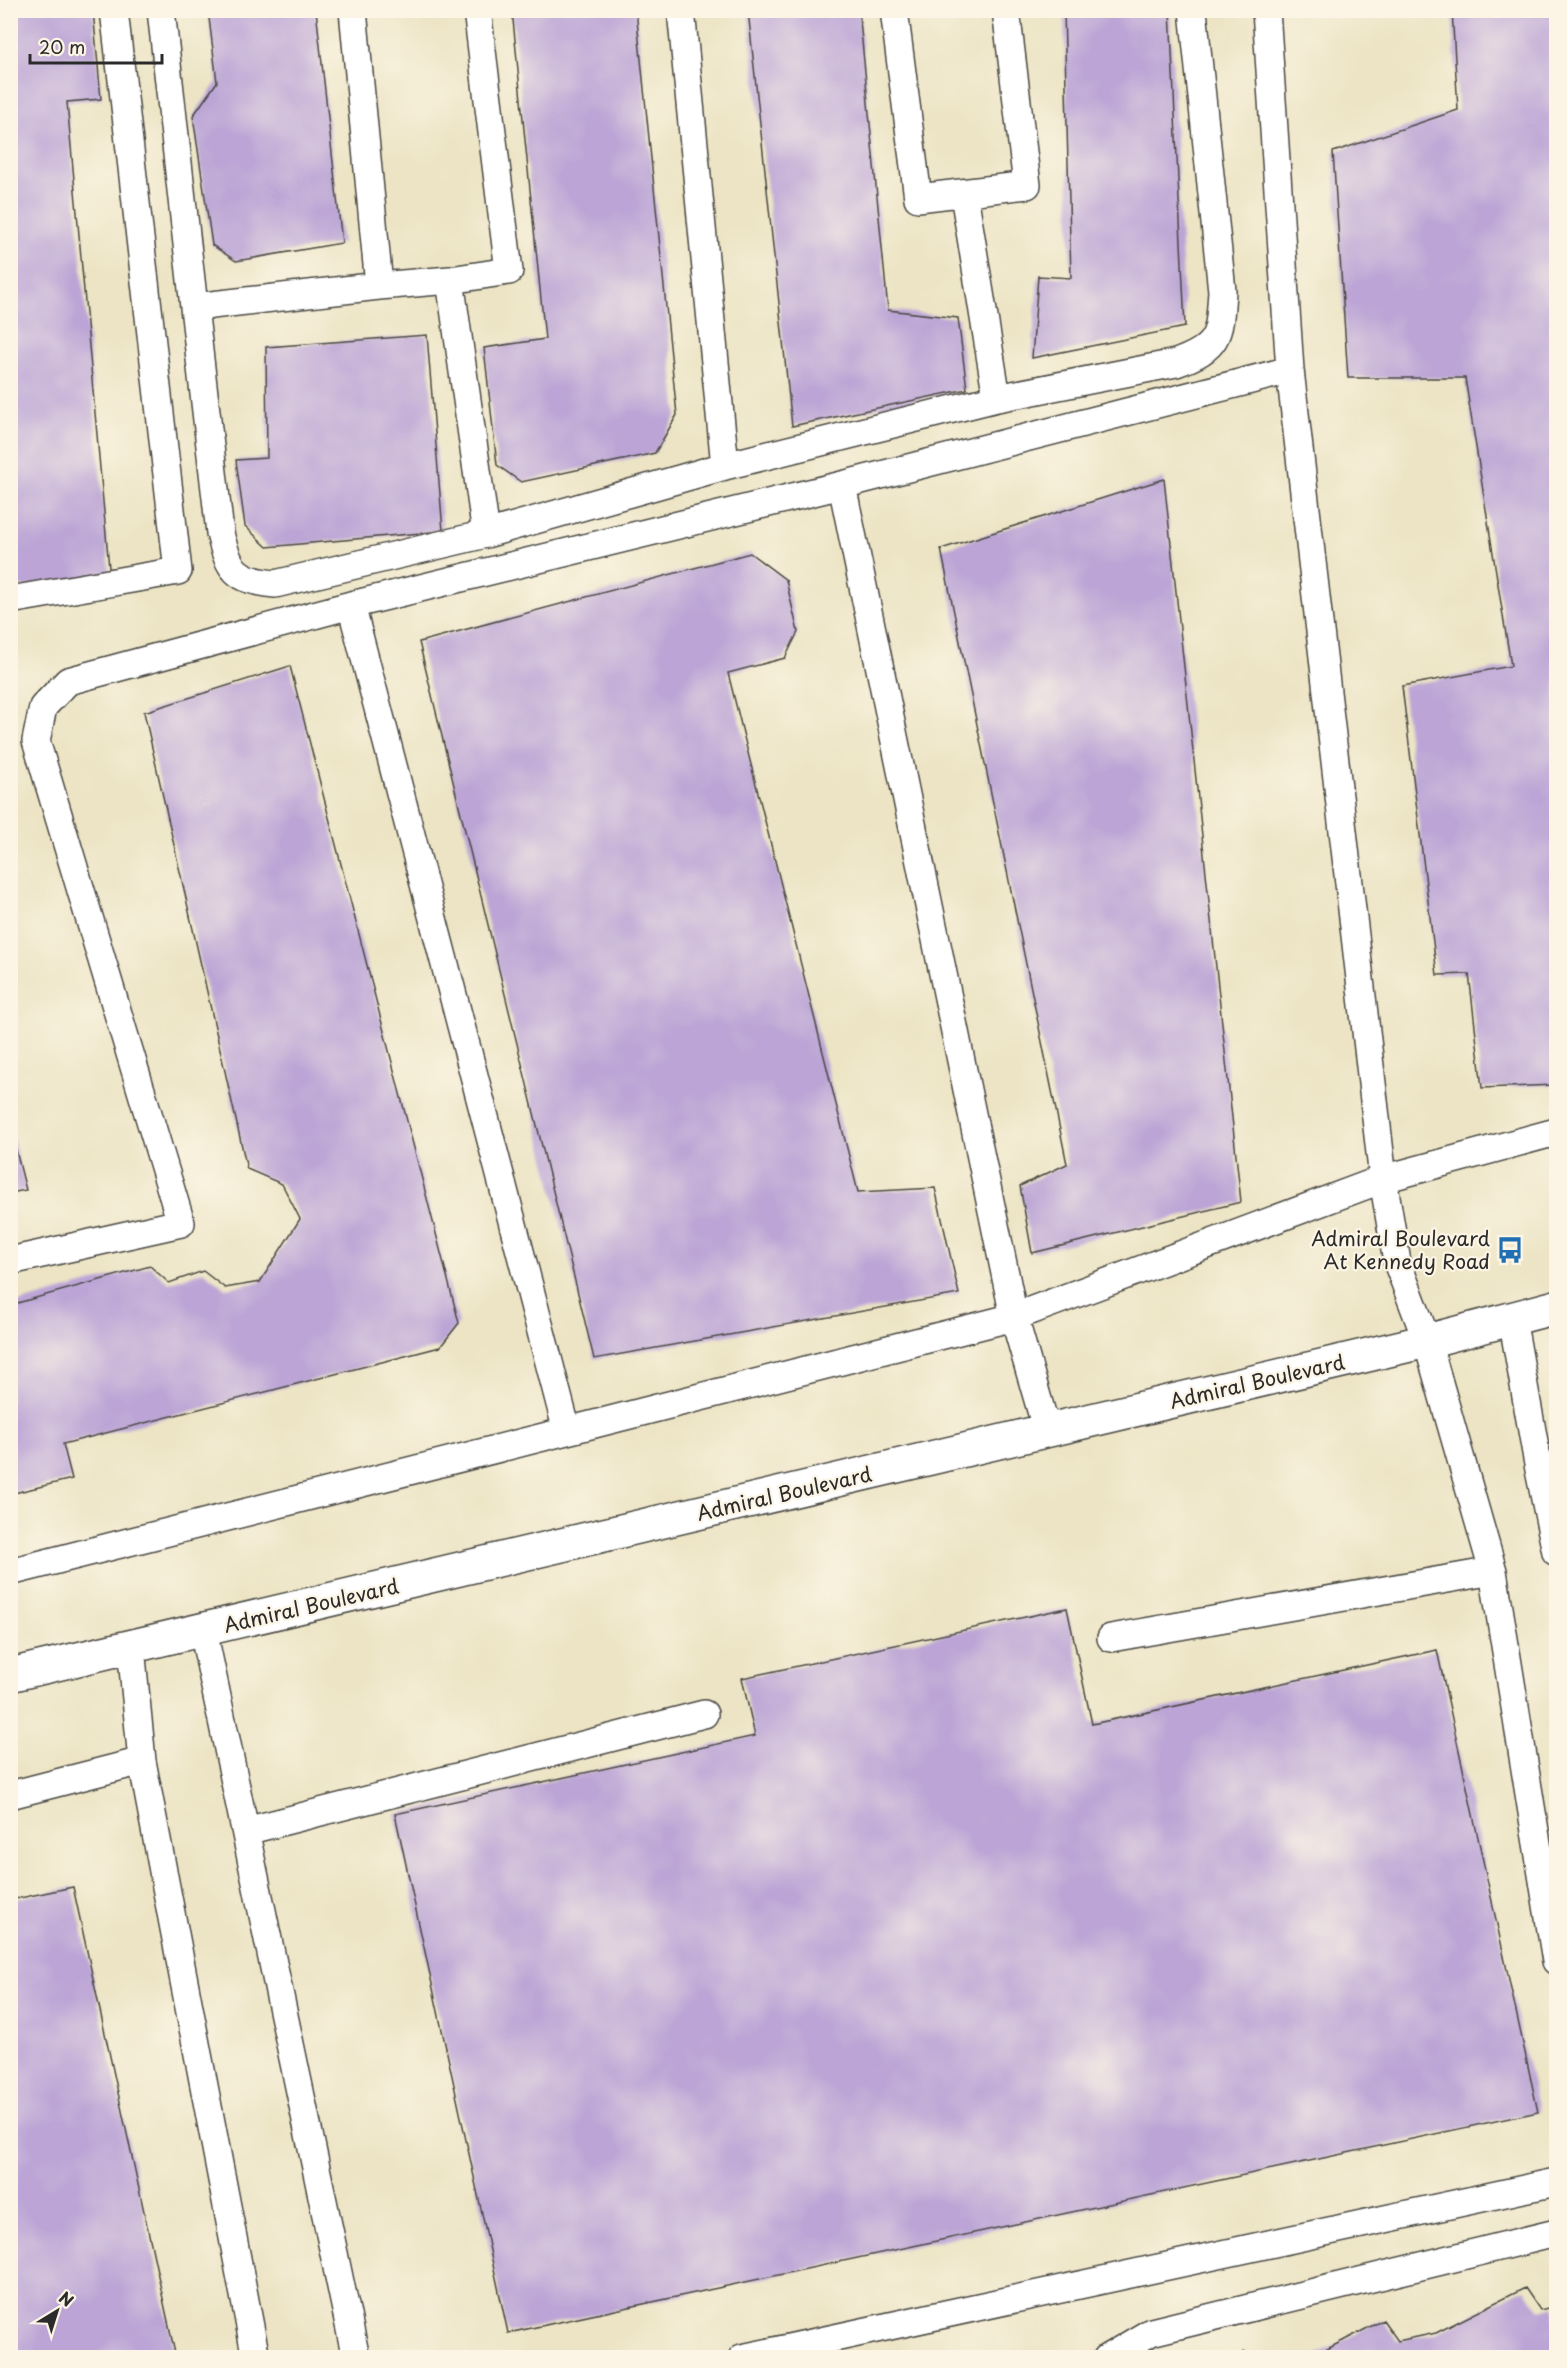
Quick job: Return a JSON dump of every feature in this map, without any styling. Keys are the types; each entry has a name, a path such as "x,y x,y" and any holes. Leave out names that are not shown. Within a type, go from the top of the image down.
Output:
{"street":[{"name":"Admiral Boulevard","path":"10,1676 1427,1341 1557,1307"}],"lane":[{"path":"10,600 178,571 114,10"},
{"path":"161,10 220,533 226,557 238,574 255,582 274,584 486,534 726,466 997,398 1176,363 1198,355 1212,343 1219,326 1222,291 1193,10"},
{"path":"353,10 380,286"},
{"path":"194,307 450,280 509,271 477,10"},
{"path":"681,10 726,466"},
{"path":"894,10 918,198 1027,185 1006,10"},
{"path":"1266,10 1290,370 1383,1179 1397,1262 1427,1341 1493,1571 1557,1961"},
{"path":"964,194 997,398"},
{"path":"450,280 486,534"},
{"path":"10,1261 181,1223 36,741 43,707 68,681 351,606 1290,370"},
{"path":"842,484 1014,1317 1047,1431"},
{"path":"351,606 567,1431"},
{"path":"10,1572 1014,1317 1383,1179 1557,1132"},
{"path":"1512,1318 1548,1468 1557,1552"},
{"path":"1111,1638 1493,1571"},
{"path":"203,1630 356,2358"},
{"path":"131,1647 142,1761 256,2358"},
{"path":"246,1831 704,1714"},
{"path":"10,1795 142,1761"},
{"path":"742,2358 1557,2182"},
{"path":"1107,2358 1151,2332 1557,2233"}],"building":[{"path":"10,10 93,10 101,99 67,102 110,579 10,588"},
{"path":"208,10 316,10 342,243 236,261 212,245 193,116 217,82"},
{"path":"512,10 636,10 677,415 655,453 521,482 497,465 484,348 545,339"},
{"path":"748,10 859,10 888,310 958,318 967,389 792,426"},
{"path":"1064,10 1170,10 1185,327 1032,358 1038,276 1071,278"},
{"path":"1452,10 1556,10 1556,1085 1482,1088 1469,974 1437,975 1402,686 1511,666 1465,378 1348,378 1333,152 1458,110"},
{"path":"427,335 443,531 267,547 245,526 236,460 267,458 266,347"},
{"path":"1164,479 1241,1202 1032,1253 1020,1186 1067,1164 941,549"},
{"path":"750,553 786,580 798,632 785,658 728,673 858,1192 935,1188 959,1294 594,1359 419,642"},
{"path":"290,666 459,1323 440,1347 63,1444 72,1479 10,1494 10,1305 150,1266 169,1283 203,1271 225,1288 260,1282 300,1219 282,1184 247,1169 144,712"},
{"path":"10,1127 26,1190 10,1193"},
{"path":"1067,1608 1092,1724 1437,1650 1538,2112 508,2333 395,1814 755,1736 742,1678"},
{"path":"73,1887 176,2358 10,2358 10,1900"},
{"path":"1525,2288 1540,2310 1556,2306 1556,2358 1310,2358 1383,2320 1398,2341 1436,2333"},
{"path":"1245,2352 1247,2358 1234,2358"}],"place":[{"name":"Admiral Boulevard At Kennedy Road","path":"1510,1250"}]}
